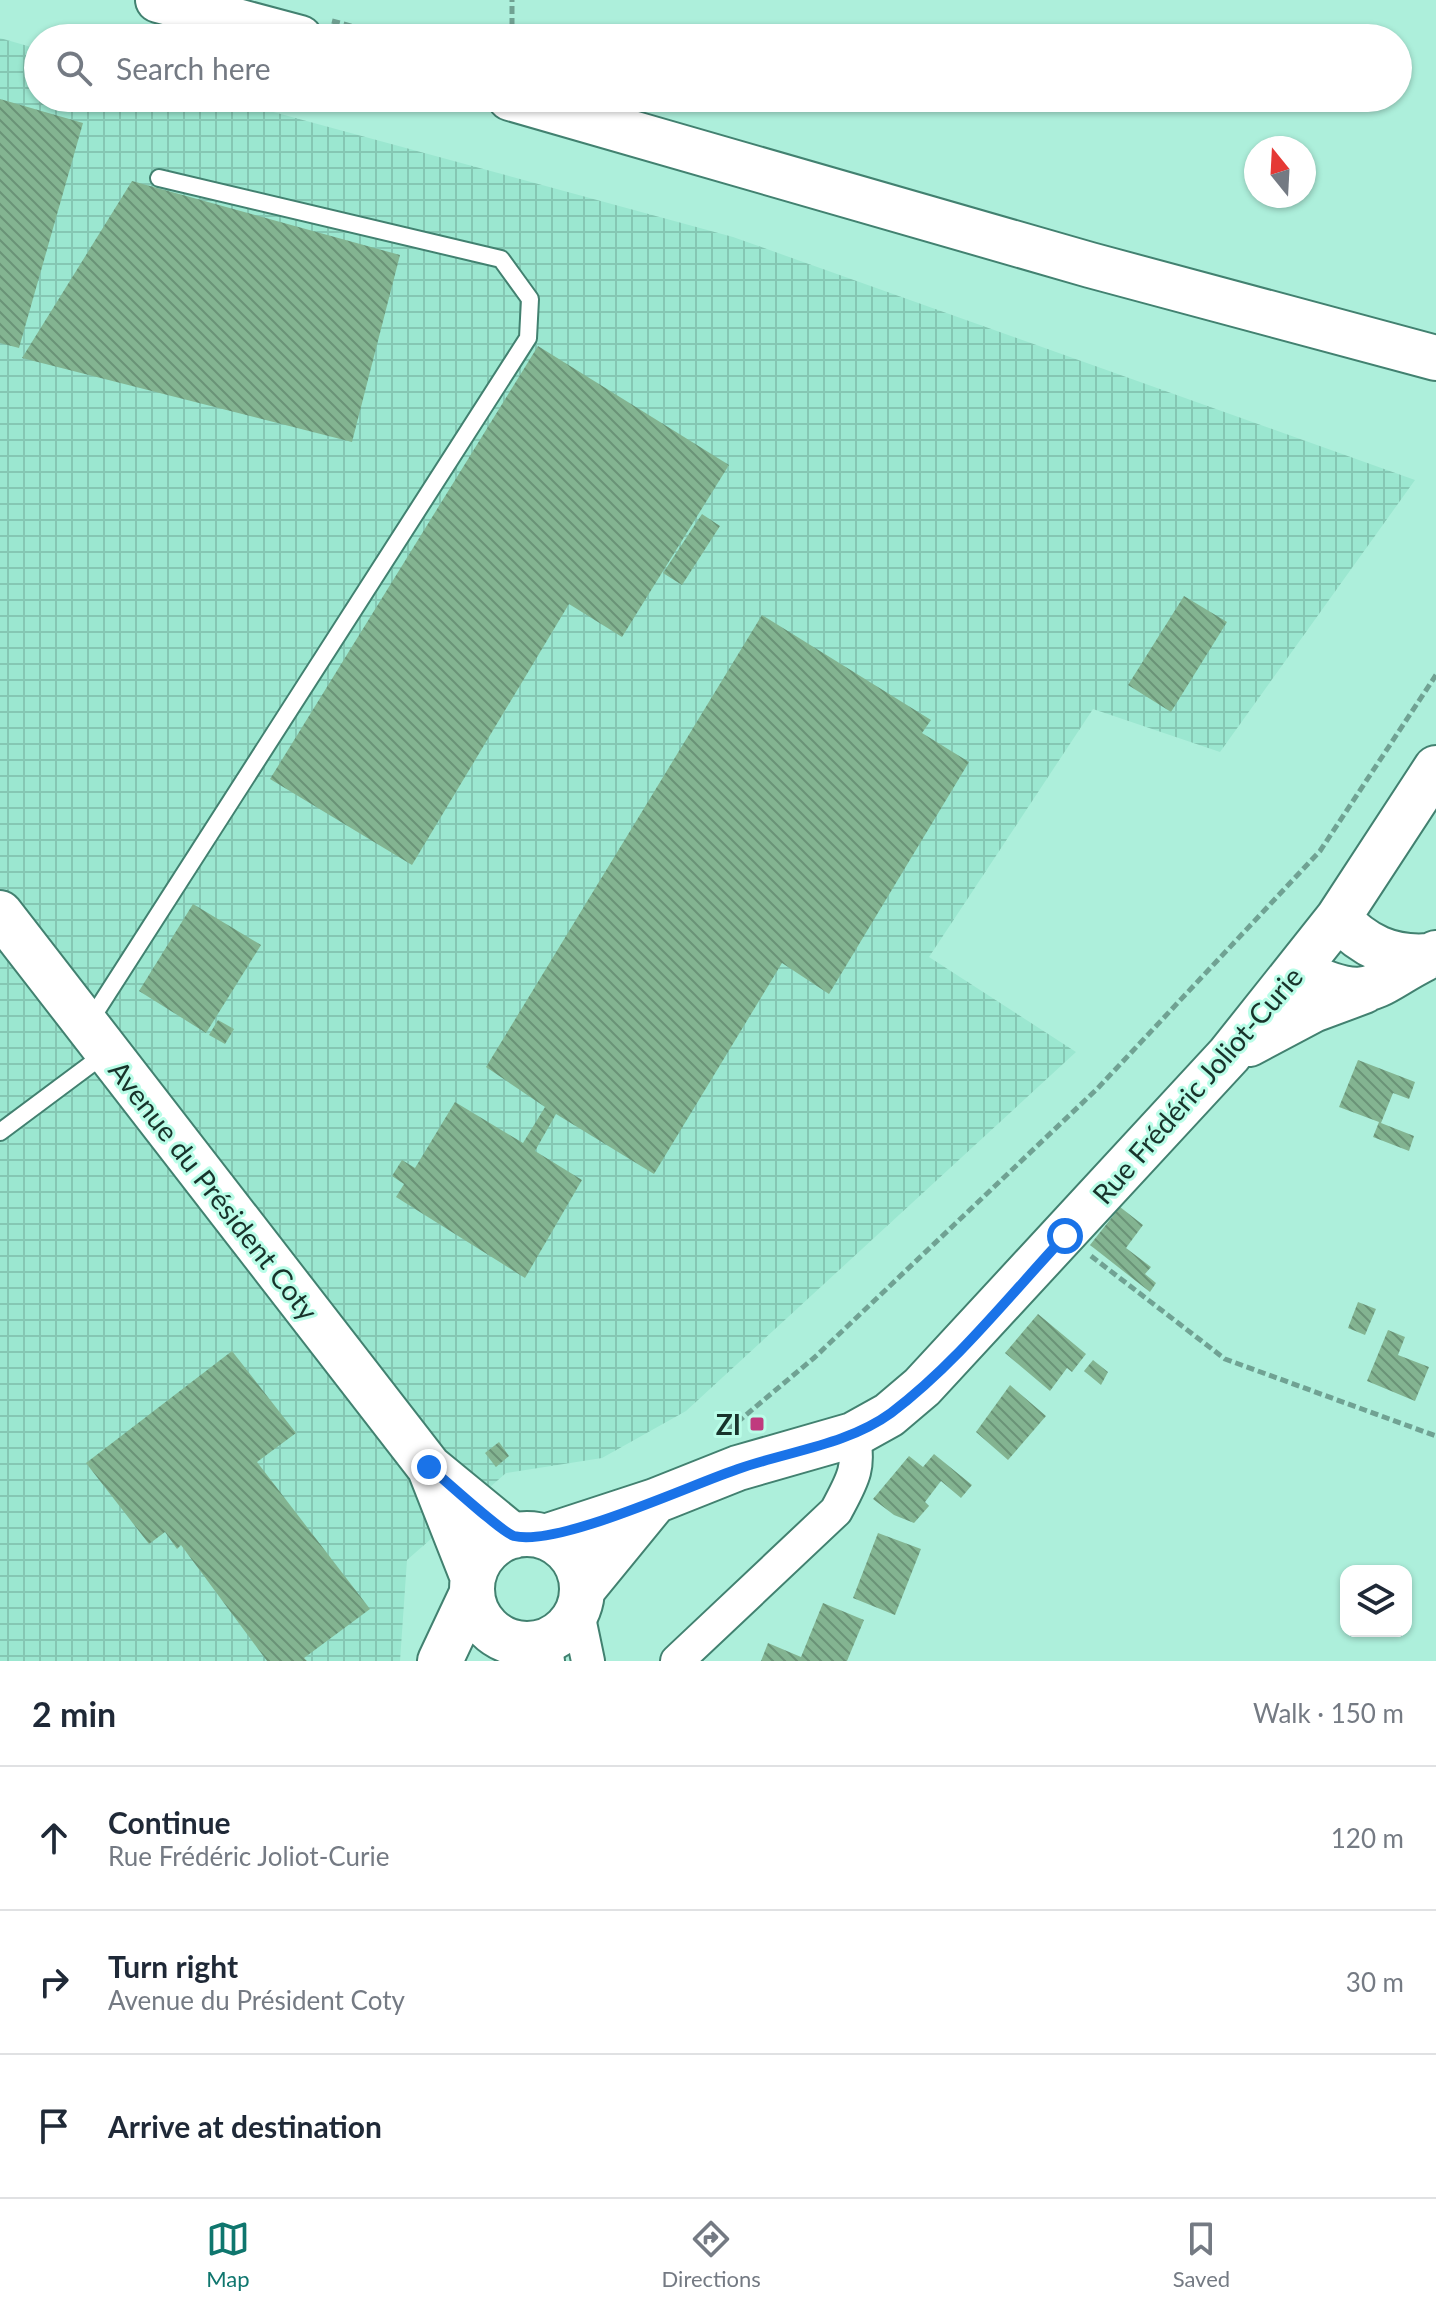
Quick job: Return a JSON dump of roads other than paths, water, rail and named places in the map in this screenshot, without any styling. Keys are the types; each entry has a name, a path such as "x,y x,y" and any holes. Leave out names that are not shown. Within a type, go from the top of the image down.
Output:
{"street":[{"path":"158,0 248,24"},
{"path":"559,112 1075,260 1436,358"},
{"name":"Rue Frédéric Joliot-Curie","path":"529,1536 655,1501 738,1468 853,1435 889,1415 922,1387 1065,1236 1229,1055 1338,918 1436,768"},
{"name":"Avenue du Président Coty","path":"0,913 429,1467 529,1536"},
{"path":"1338,918 1375,948 1401,958 1432,955"},
{"path":"1229,1055 1285,1024 1392,980 1432,955"},
{"path":"1297,971 1333,988 1364,991"},
{"path":"677,1661 836,1511 853,1480 859,1458 853,1435"},
{"name":"Avenue du Président Coty","path":"429,1467 472,1585"},
{"name":"Rue Frédéric Joliot-Curie","path":"580,1601 655,1501"},
{"path":"440,1661 487,1551 529,1536 572,1557 580,1572 580,1601 588,1661"},
{"path":"472,1585 483,1623 516,1652 558,1635 580,1601"}],"lane":[{"path":"0,1132 97,1038 528,338 530,299 501,259 159,178"}],"place":[{"name":"ZI","path":"757,1424"}]}
